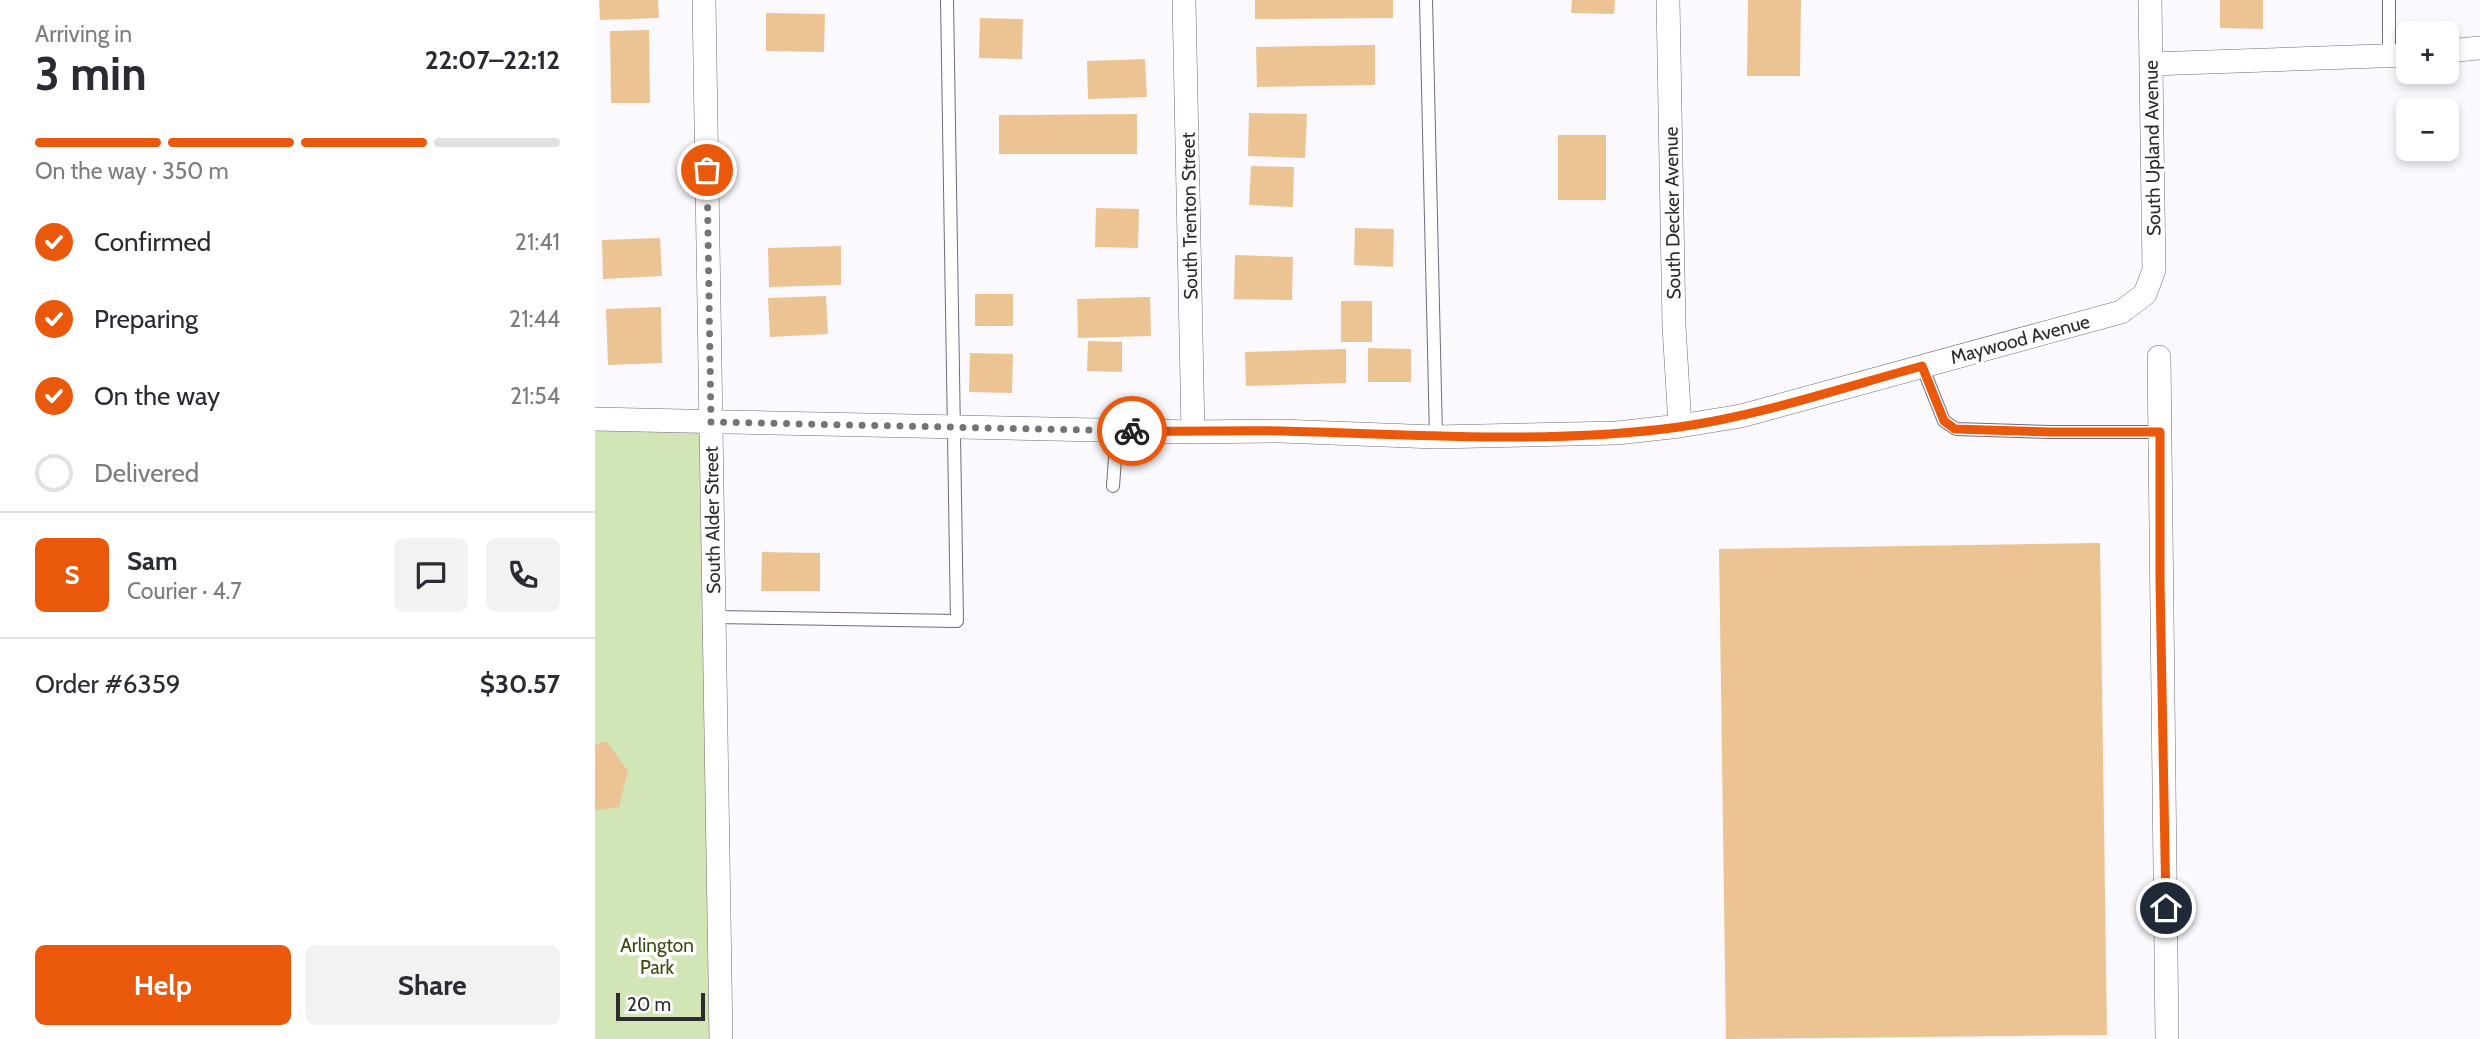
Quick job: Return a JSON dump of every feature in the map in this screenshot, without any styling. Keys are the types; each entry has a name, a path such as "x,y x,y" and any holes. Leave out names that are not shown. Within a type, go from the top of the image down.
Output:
{"street":[{"name":"South Alder Street","path":"705,0 721,1039"},
{"name":"South Trenton Street","path":"1184,0 1193,432"},
{"name":"South Decker Avenue","path":"1668,0 1674,326 1680,426"},
{"name":"South Upland Avenue","path":"2145,294 2154,270 2150,0"},
{"path":"2459,50 2480,48"},
{"path":"2151,64 2396,55"},
{"name":"Maywood Avenue","path":"595,419 1117,431 1280,431 1436,437 1617,433 1741,416 2121,312 2145,294"},
{"path":"2159,357 2167,1039"}],"lane":[{"path":"714,617 957,621 947,0"},
{"path":"1426,0 1436,437"},
{"path":"2389,0 2396,38"},
{"path":"1922,366 1944,421 1955,429 2160,432"},
{"path":"1113,486 1117,431"}],"green space":[{"name":"Arlington Park","path":"595,419 711,422 721,1039 595,1039"}],"building":[{"path":"599,0 658,0 659,18 600,20"},
{"path":"1255,0 1393,0 1393,18 1255,19"},
{"path":"1572,0 1615,0 1614,14 1571,13"},
{"path":"1748,0 1801,0 1800,76 1747,76"},
{"path":"2220,0 2263,0 2263,29 2220,28"},
{"path":"766,13 825,14 824,52 766,51"},
{"path":"980,18 1023,19 1022,59 979,58"},
{"path":"649,30 650,103 611,103 610,31"},
{"path":"1375,45 1375,85 1257,87 1256,47"},
{"path":"1145,59 1147,97 1088,99 1087,61"},
{"path":"1249,113 1307,114 1305,158 1248,156"},
{"path":"1137,114 1137,154 999,154 999,115"},
{"path":"1558,135 1606,135 1606,200 1558,200"},
{"path":"1251,166 1294,167 1293,207 1249,205"},
{"path":"1096,208 1139,209 1138,248 1095,247"},
{"path":"1355,228 1394,229 1393,267 1354,265"},
{"path":"660,238 662,276 603,279 602,240"},
{"path":"841,246 841,285 769,287 768,248"},
{"path":"1235,255 1293,257 1292,300 1234,299"},
{"path":"975,294 1013,294 1013,326 975,326"},
{"path":"826,296 828,334 770,337 768,298"},
{"path":"1150,297 1151,336 1078,338 1077,299"},
{"path":"1341,301 1372,301 1372,342 1341,342"},
{"path":"661,307 662,363 608,365 606,309"},
{"path":"1088,341 1122,342 1122,372 1087,371"},
{"path":"1368,348 1411,349 1411,382 1368,382"},
{"path":"1346,349 1346,383 1246,386 1245,352"},
{"path":"970,353 1013,354 1012,393 969,392"},
{"path":"2100,543 2107,1035 1726,1039 1719,549"},
{"path":"762,552 820,553 820,591 761,591"},
{"path":"606,741 628,771 619,807 595,810 595,745"}],"way so far":[{"path":"707,170 711,422 1132,431"}],"route":[{"path":"1132,431 1280,431 1436,437 1617,433 1741,416 1922,366 1944,421 1955,429 2160,432 2166,908"}]}
